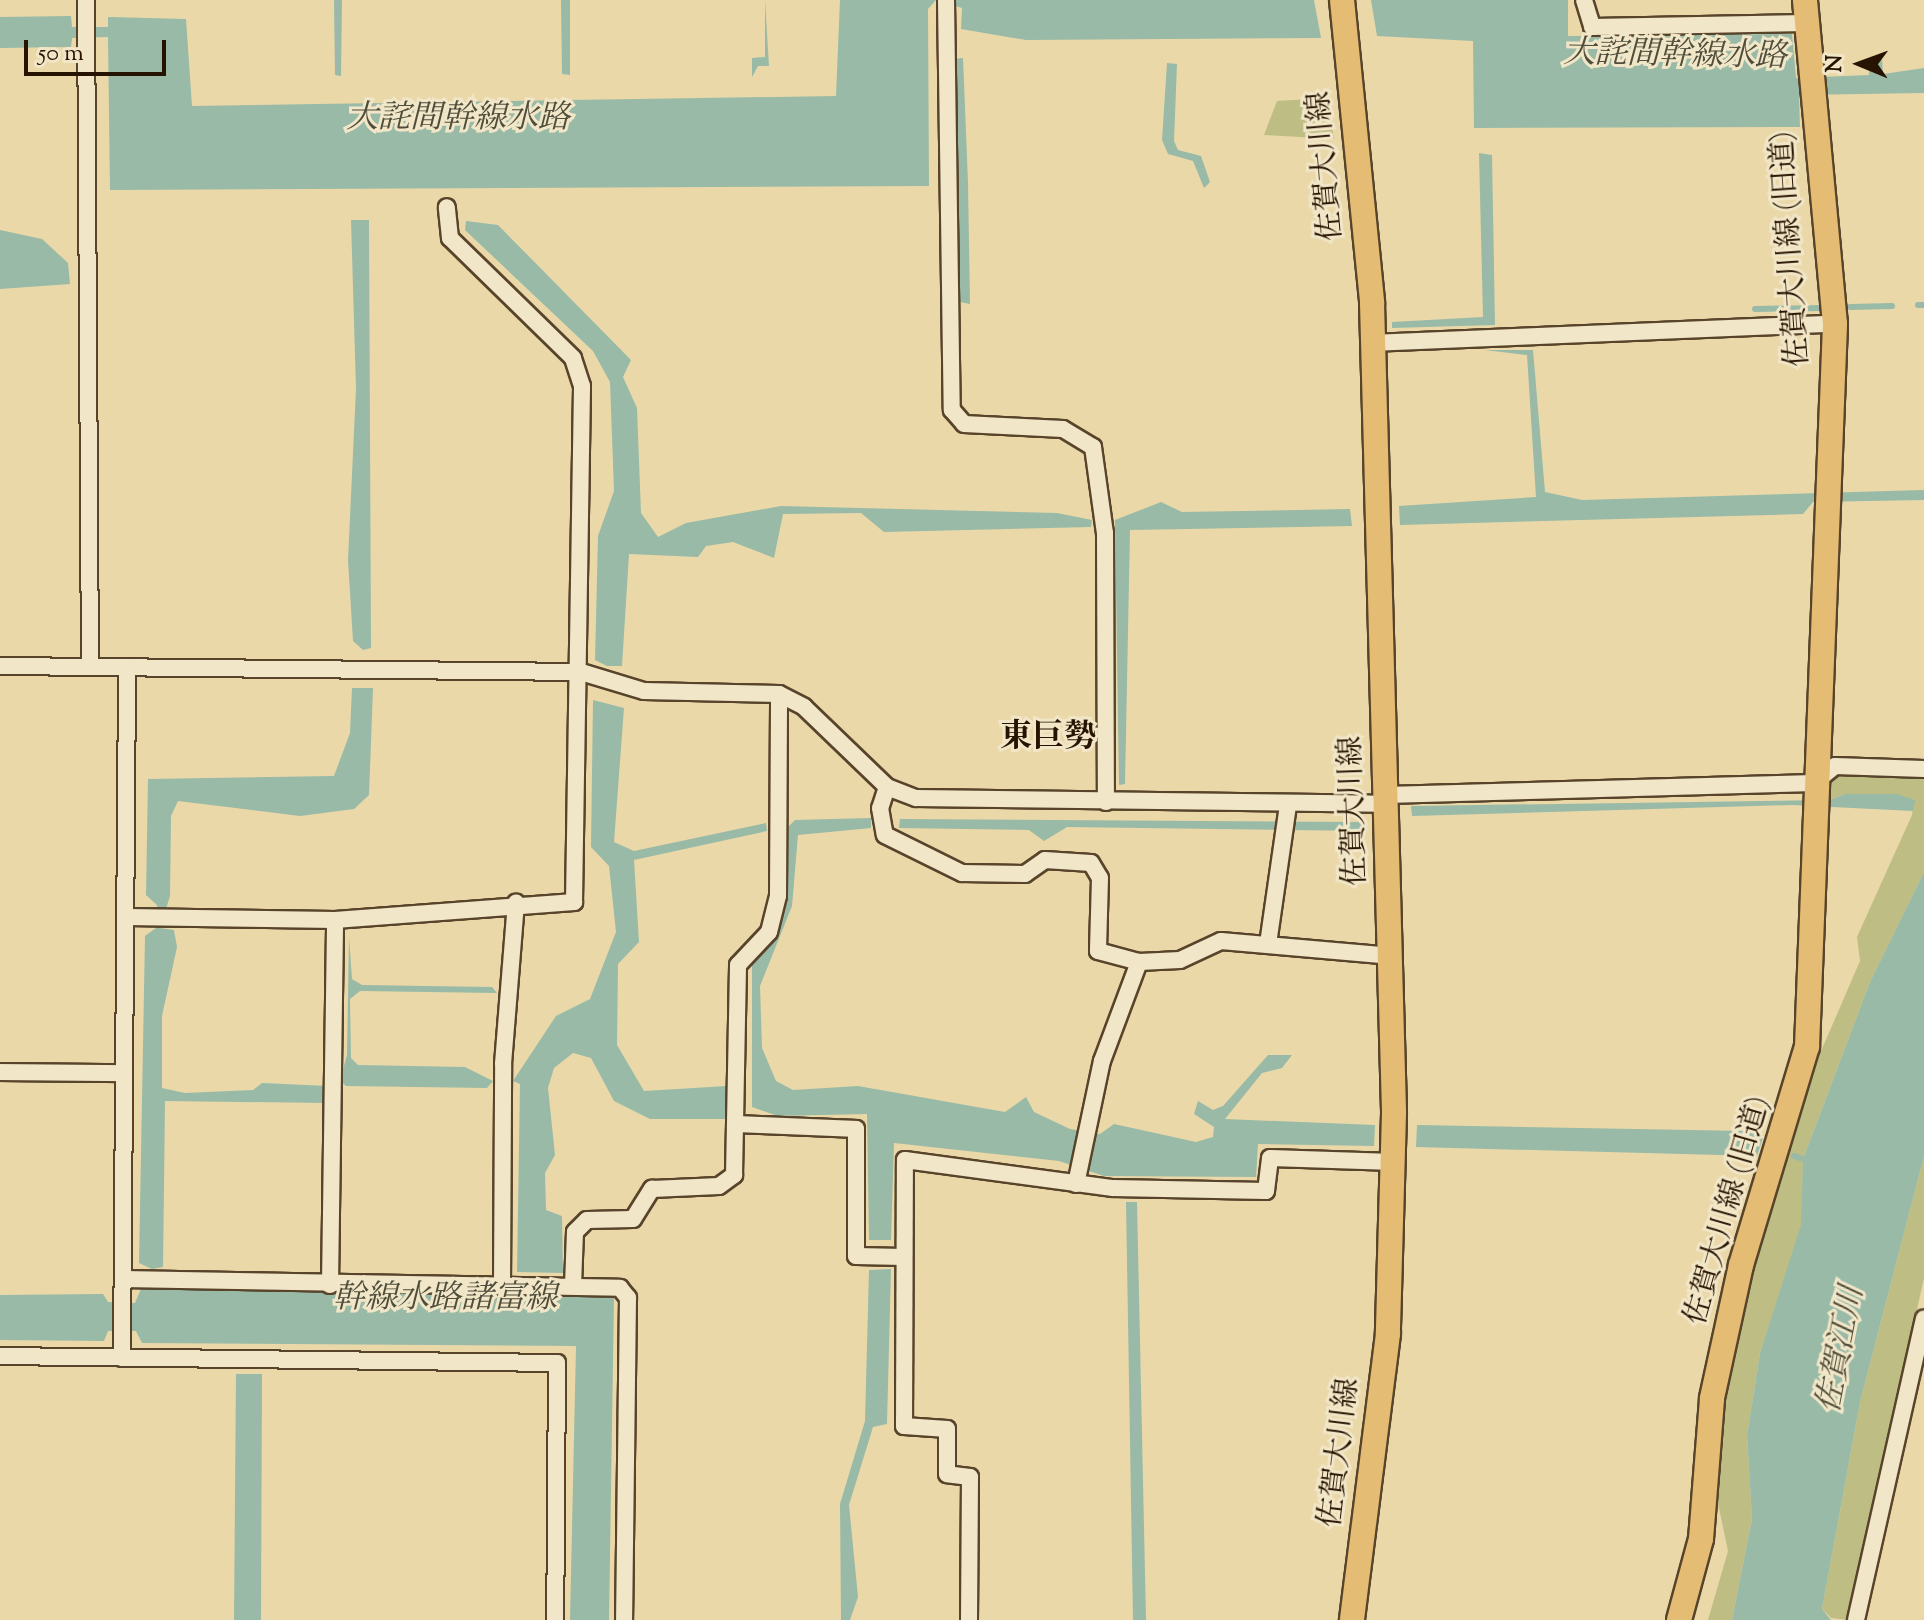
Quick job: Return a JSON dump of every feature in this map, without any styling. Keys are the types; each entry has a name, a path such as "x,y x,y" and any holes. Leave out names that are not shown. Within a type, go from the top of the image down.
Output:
{"main road":[{"name":"佐賀大川線","path":"1342,6 1373,343 1392,956 1394,1162 1388,1334 1352,1620"},
{"name":"佐賀大川線 (旧道)","path":"1679,1620 1701,1539 1712,1398 1741,1265 1807,1047 1813,797 1835,324 1806,12"}],"street":[{"path":"86,0 90,667"},
{"path":"1584,0 1592,27 1806,12"},
{"path":"946,2 952,410 964,424 1063,429 1093,447 1105,533 1106,802"},
{"path":"126,917 335,920 516,903 574,902 581,672 582,386 573,358 450,238 447,207"},
{"path":"1373,343 1835,324"},
{"path":"0,666 581,672 644,691 779,694 804,707 887,787 916,798 1288,806 1386,800 1813,797 1835,766 1924,769"},
{"path":"122,1358 127,669"},
{"path":"573,1286 575,1232 587,1220 633,1219 652,1189 719,1186 734,1175 738,1124 738,965 769,932 778,896 779,694"},
{"path":"887,787 880,808 885,835 962,873 1025,874 1045,860 1091,863 1100,878 1098,951 1139,962 1180,960 1221,941 1392,956"},
{"path":"1268,944 1288,806"},
{"path":"502,1286 503,1064 516,903"},
{"path":"330,1285 335,920"},
{"path":"1076,1184 1086,1120 1139,962"},
{"path":"0,1072 124,1073"},
{"path":"738,1124 856,1129 856,1256 904,1257"},
{"path":"969,1620 970,1477 947,1474 947,1429 904,1426 905,1160 1076,1184 1266,1191 1270,1158 1394,1162"},
{"path":"123,1279 620,1288 628,1298 624,1620"},
{"path":"1856,1620 1924,1319"},
{"path":"0,1356 557,1363 555,1620"}],"green space":[{"path":"1327,98 1334,139 1264,135 1277,101"},
{"path":"1833,771 1924,773 1924,872 1870,982 1803,1159 1802,1225 1760,1353 1747,1436 1752,1519 1732,1620 1708,1620 1728,1551 1716,1494 1719,1406 1749,1270 1809,1079 1860,961 1857,937 1912,815 1914,800 1845,794 1830,800"},
{"path":"1924,1156 1924,1278 1848,1620 1831,1618 1822,1609 1860,1402"}],"water":[{"path":"334,0 342,0 341,76 335,75"},
{"path":"561,0 570,0 570,75 562,74"},
{"path":"765,0 769,66 758,66 752,77 752,58 765,57"},
{"name":"大詫間幹線水路","path":"840,0 936,0 928,9 929,186 110,190 108,37 72,38 71,47 0,48 0,17 71,16 72,27 108,27 108,17 186,19 192,106 836,96"},
{"path":"936,0 1314,0 1321,38 1026,40 961,29 962,8"},
{"name":"大詫間幹線水路","path":"1371,0 1568,0 1568,36 1792,34 1796,78 1869,75 1869,59 1882,58 1883,74 1924,68 1924,93 1799,95 1800,127 1474,128 1473,41 1377,36"},
{"path":"963,58 970,304 960,302 954,153 953,59"},
{"path":"1167,63 1177,64 1174,141 1178,150 1201,156 1210,182 1204,188 1193,161 1168,154 1162,140"},
{"path":"1479,153 1492,155 1495,325 1392,328 1392,322 1483,317"},
{"path":"351,220 369,220 371,648 363,650 353,641 348,560 356,389"},
{"path":"466,221 498,225 631,360 623,377 637,408 641,513 658,537 686,523 781,506 1057,513 1092,520 1091,527 884,532 861,513 783,514 774,558 733,542 706,546 698,557 629,554 622,666 607,666 595,660 598,536 614,491 610,382 593,351 465,230"},
{"path":"0,230 42,239 68,263 70,284 0,289"},
{"path":"1485,350 1533,350 1545,492 1582,500 1924,490 1924,500 1813,502 1803,514 1400,525 1399,506 1536,497 1527,355"},
{"path":"1161,502 1182,512 1350,509 1352,526 1130,530 1125,784 1119,785 1115,520"},
{"path":"352,688 373,688 369,795 354,809 300,816 178,801 171,816 170,896 160,928 174,930 177,947 162,1016 162,1088 185,1093 253,1090 262,1083 328,1086 326,1103 165,1101 163,1267 152,1269 139,1263 145,936 156,928 157,905 146,895 148,779 334,776 350,733"},
{"path":"593,700 624,708 614,842 634,851 766,823 767,831 634,860 639,942 618,964 617,1045 644,1091 727,1086 726,1119 650,1119 614,1101 591,1058 573,1053 554,1068 548,1088 555,1155 545,1173 546,1210 562,1216 563,1273 517,1272 520,1084 513,1081 556,1016 590,999 616,932 609,866 591,847"},
{"path":"1845,794 1897,794 1915,800 1913,811 1792,805 1412,816 1411,806 1830,800"},
{"path":"871,818 871,828 798,835 792,906 760,986 762,1048 776,1081 793,1090 858,1086 1005,1112 1026,1097 1034,1112 1070,1129 1100,1134 1114,1124 1196,1142 1213,1137 1214,1127 1194,1114 1198,1101 1213,1110 1223,1106 1268,1055 1292,1055 1282,1068 1262,1073 1225,1119 1375,1125 1374,1146 1258,1144 1256,1177 1104,1176 1059,1161 894,1143 891,1240 869,1240 867,1114 778,1116 752,1107 752,964 775,940 787,898 785,830 795,820"},
{"path":"900,819 1367,822 1367,831 1067,827 1044,841 1029,830 899,828"},
{"name":"佐賀江川","path":"1924,872 1924,1156 1860,1402 1822,1609 1831,1620 1732,1620 1752,1519 1747,1436 1760,1353 1801,1225 1803,1159 1870,982"},
{"path":"349,937 352,979 362,985 492,987 497,993 360,991 350,999 351,1058 358,1065 465,1067 493,1081 487,1088 346,1086 340,1080 347,1055"},
{"path":"1417,1125 1746,1131 1764,1135 1757,1156 1416,1147"},
{"path":"1126,1202 1137,1202 1146,1620 1133,1620"},
{"path":"891,1269 887,1424 873,1427 849,1505 858,1597 850,1620 841,1620 840,1504 865,1421 869,1270"},
{"name":"幹線水路諸富線","path":"141,1289 614,1297 609,1620 570,1620 576,1346 142,1343 136,1331 108,1331 104,1341 0,1340 0,1295 103,1294 108,1302 135,1303"},
{"path":"236,1374 262,1374 261,1620 234,1620"}],"waterway":[{"path":"1918,305 1924,305"},
{"path":"1850,307 1892,306"},
{"path":"1755,309 1821,308"},
{"path":"1794,1156 1803,1159"}],"district":[{"name":"東巨勢","path":"1048,738"}]}
